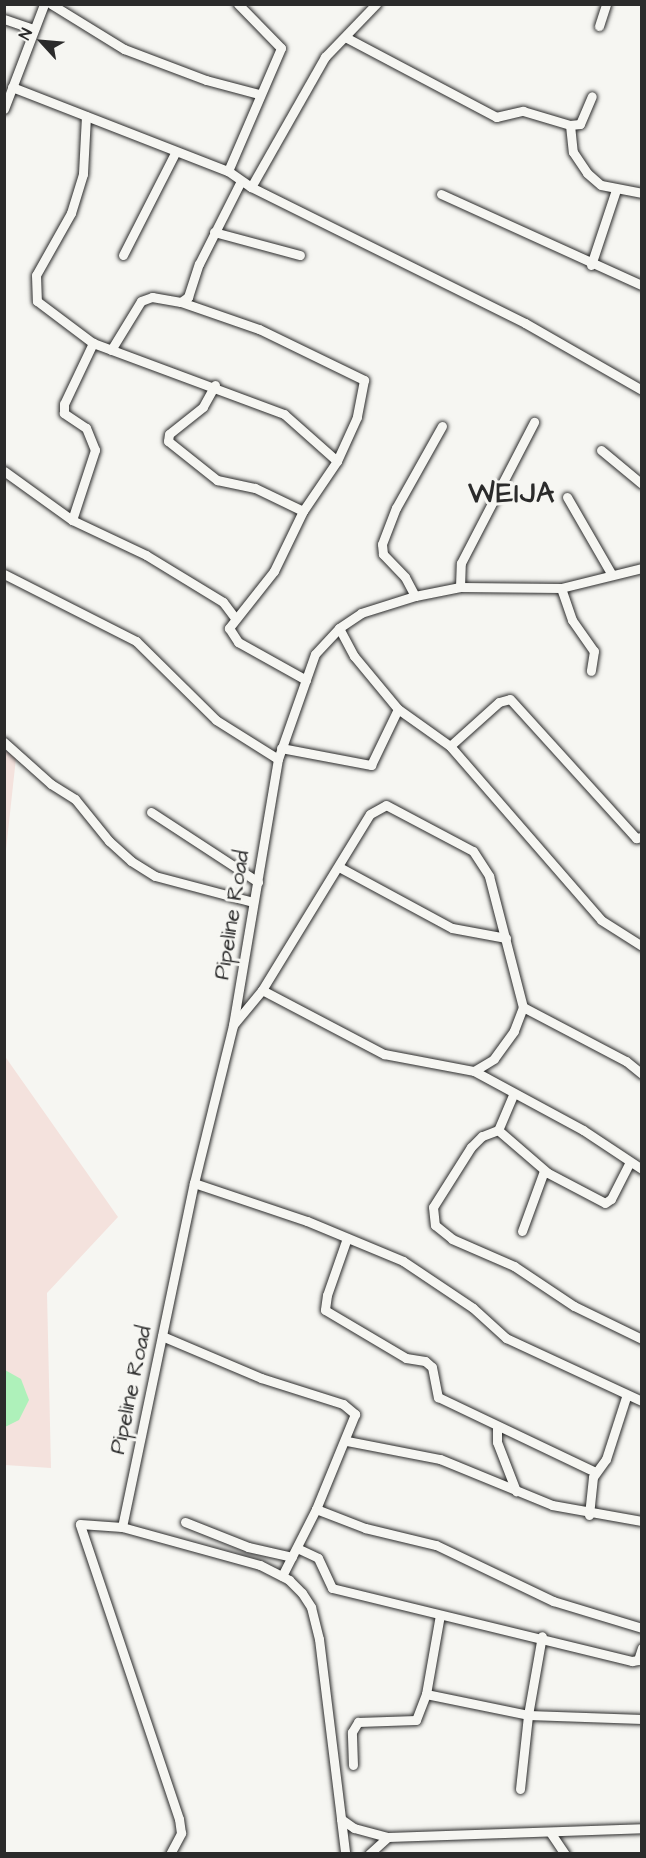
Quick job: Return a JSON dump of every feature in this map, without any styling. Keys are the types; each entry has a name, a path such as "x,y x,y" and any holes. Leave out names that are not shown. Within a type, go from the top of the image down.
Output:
{"street":[{"path":"5,106 44,4"},
{"path":"51,4 124,49 206,80 259,94"},
{"path":"228,171 259,94 281,48 238,4"},
{"path":"251,187 325,57 347,38 376,4"},
{"path":"599,26 606,4"},
{"path":"4,19 33,29"},
{"path":"347,38 496,117 523,111 570,125 579,124 592,96"},
{"path":"12,87 175,153 228,171 251,187 525,322 642,390"},
{"path":"86,116 83,174 71,213 36,276 34,289 37,301 51,314 93,343 215,386 284,414 337,461"},
{"path":"570,125 573,152 587,173 601,185 616,190 642,193"},
{"path":"123,255 175,153"},
{"path":"181,302 188,297 214,232 241,181"},
{"path":"591,266 616,190"},
{"path":"441,194 591,266 642,285"},
{"path":"214,232 300,255"},
{"path":"111,350 141,301 152,297 181,302 260,329 364,380 357,417 337,461 303,512 274,571 229,628 238,642 306,680"},
{"path":"72,520 94,450 86,428 64,413 64,404 93,343"},
{"path":"215,386 202,406 169,434 168,441 218,480 255,488 303,512"},
{"path":"460,587 461,563 534,422"},
{"path":"415,596 405,577 383,554 382,544 396,508 442,426"},
{"path":"601,450 642,484"},
{"path":"4,471 72,520 146,555 223,603 235,618"},
{"path":"567,497 612,575"},
{"name":"Pipeline Road","path":"122,1527 194,1183 232,1025 278,759 315,654 339,628 361,614 415,596 460,587 561,588 642,568"},
{"path":"4,574 136,641 205,711 278,759"},
{"path":"561,588 572,620 594,651 591,671"},
{"path":"339,628 354,656 398,709 450,746 601,920 642,946"},
{"path":"450,746 499,702 510,699 634,837 642,837"},
{"path":"281,748 371,765 398,709"},
{"path":"4,742 51,784 75,799 109,841 131,861 155,876 253,902"},
{"path":"232,1025 262,990 370,814 386,805 400,809 472,851 489,876 523,1007 514,1031 494,1059 474,1071"},
{"path":"152,812 258,882"},
{"path":"339,867 452,928 506,938"},
{"path":"262,990 384,1054 474,1071 513,1095 583,1130 630,1164 642,1169"},
{"path":"523,1007 626,1061 642,1074"},
{"path":"513,1095 498,1130 482,1136 471,1147 433,1207 435,1225 452,1239 514,1266 574,1306 642,1339"},
{"path":"498,1130 544,1171 604,1203 611,1199 630,1164"},
{"path":"522,1231 544,1171"},
{"path":"194,1183 347,1238 411,1265 473,1308 506,1338 626,1397 642,1401"},
{"path":"347,1238 327,1295 326,1310 406,1358 425,1361 432,1367 438,1397 497,1428 595,1472"},
{"path":"162,1336 261,1378 343,1404 355,1414 346,1441 316,1509 282,1576"},
{"path":"589,1515 595,1472 606,1459 626,1397"},
{"path":"497,1428 497,1442 516,1491"},
{"path":"346,1441 441,1460 516,1491 589,1515 642,1521"},
{"path":"316,1509 365,1528 436,1545 554,1601 642,1628"},
{"path":"185,1522 248,1547 318,1558 332,1588 440,1615 542,1636 632,1661 638,1660 642,1648"},
{"path":"170,1854 181,1833 179,1819 80,1524 122,1527 260,1565 282,1576 308,1600 317,1631 345,1854"},
{"path":"353,1765 352,1732 358,1722 416,1720 426,1694 440,1615"},
{"path":"520,1789 528,1715 542,1636"},
{"path":"426,1694 528,1715 642,1719"},
{"path":"341,1819 370,1834 387,1837 642,1828"},
{"path":"550,1832 565,1854"},
{"path":"369,1854 387,1837"}],"shaded area":[{"path":"5,750 16,758 5,859"},
{"path":"4,1055 118,1217 47,1293 51,1468 5,1465"}],"green space":[{"path":"5,1370 21,1379 29,1400 19,1420 5,1427"}],"district":[{"name":"WEIJA","path":"512,494"}]}
